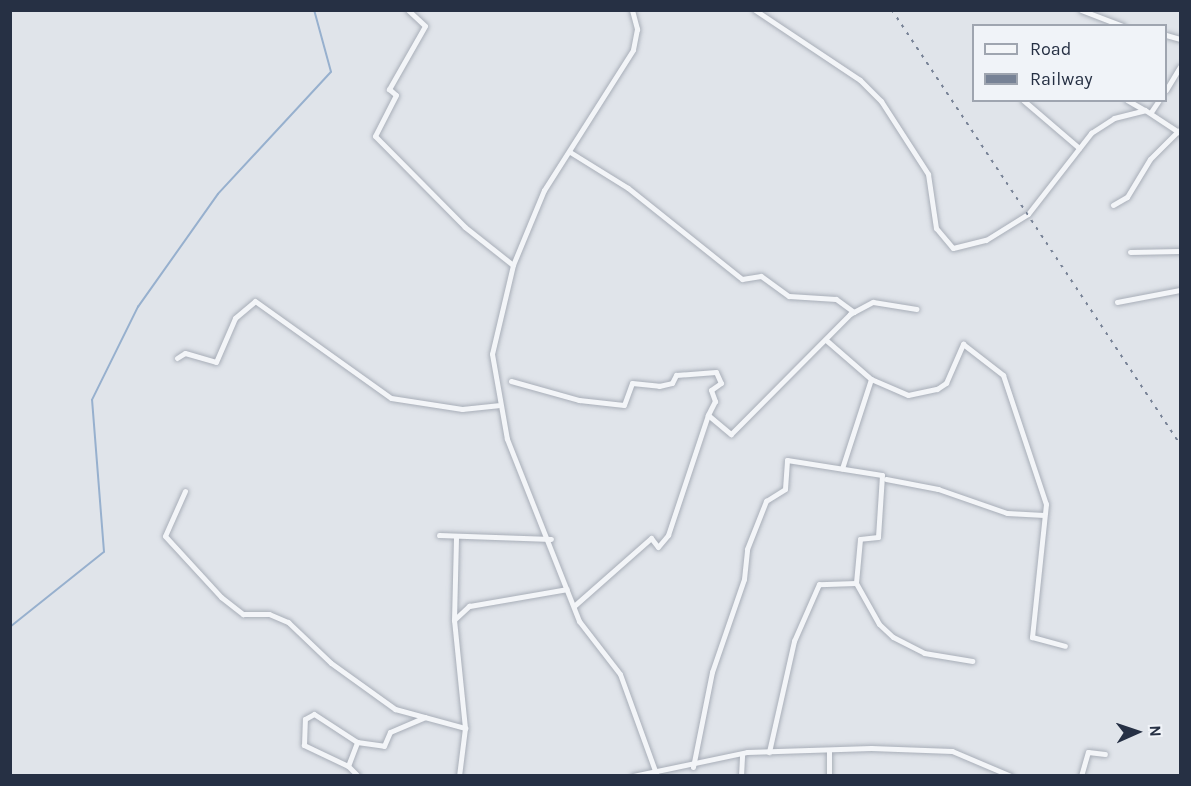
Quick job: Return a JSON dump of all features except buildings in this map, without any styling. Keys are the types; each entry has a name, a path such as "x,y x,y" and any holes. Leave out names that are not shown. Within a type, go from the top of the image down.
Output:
{"street":[{"path":"408,10 425,26 389,89 396,95 375,136 465,227 513,265"},
{"path":"632,10 637,28 633,50 578,131 570,152 544,190 513,265 493,342 498,405 551,539 567,589 574,606 620,675 657,773"},
{"path":"755,10 860,80 881,101 923,164 936,228 953,248 978,244 1028,214 1079,148 1100,126 1126,112 1148,111 1157,102"},
{"path":"1081,10 1118,24"},
{"path":"1167,88 1180,67"},
{"path":"1025,102 1079,148"},
{"path":"1113,205 1127,196 1150,159 1179,132 1131,102"},
{"path":"570,152 628,188 742,279 761,276 789,296 836,299 854,312"},
{"path":"1130,252 1180,251"},
{"path":"1118,302 1180,291"},
{"path":"177,358 185,353 216,362 235,318 255,301 391,398 462,409 498,405"},
{"path":"708,415 731,434 854,312 873,302 916,309"},
{"path":"826,340 871,379 908,395 937,389 946,383 963,344 1003,375 1021,419 1044,515 1032,637 1065,646"},
{"path":"511,381 579,400 624,405 632,383 659,386 672,384 676,375 717,372 721,383 711,390 715,401 708,415 668,535 658,547 651,538 574,606"},
{"path":"842,468 871,379"},
{"path":"693,767 712,672 766,501 785,489 787,460 842,468 938,489 1007,513 1044,515"},
{"path":"886,479 878,537 860,539 856,583 879,624 893,637 924,653 972,661"},
{"path":"185,491 165,536 221,597 243,614 269,614 288,622 384,703 465,728"},
{"path":"439,535 456,537 494,533 551,539"},
{"path":"456,537 454,620 465,728 459,776"},
{"path":"769,752 794,641 819,584 856,583"},
{"path":"454,620 469,606 567,589"},
{"path":"358,776 348,766 304,745 305,719 314,714 357,742 384,746 390,732 425,717"},
{"path":"348,766 357,742"},
{"path":"829,776 830,751"},
{"path":"633,776 693,767 742,754 830,751 952,751 1011,776"},
{"path":"1081,776 1088,752 1105,754"},
{"path":"741,776 742,754"}],"waterway":[{"path":"10,627 104,552 92,400 138,307 218,194 331,72 314,10"}],"railway":[{"path":"892,10 1180,444"}]}
